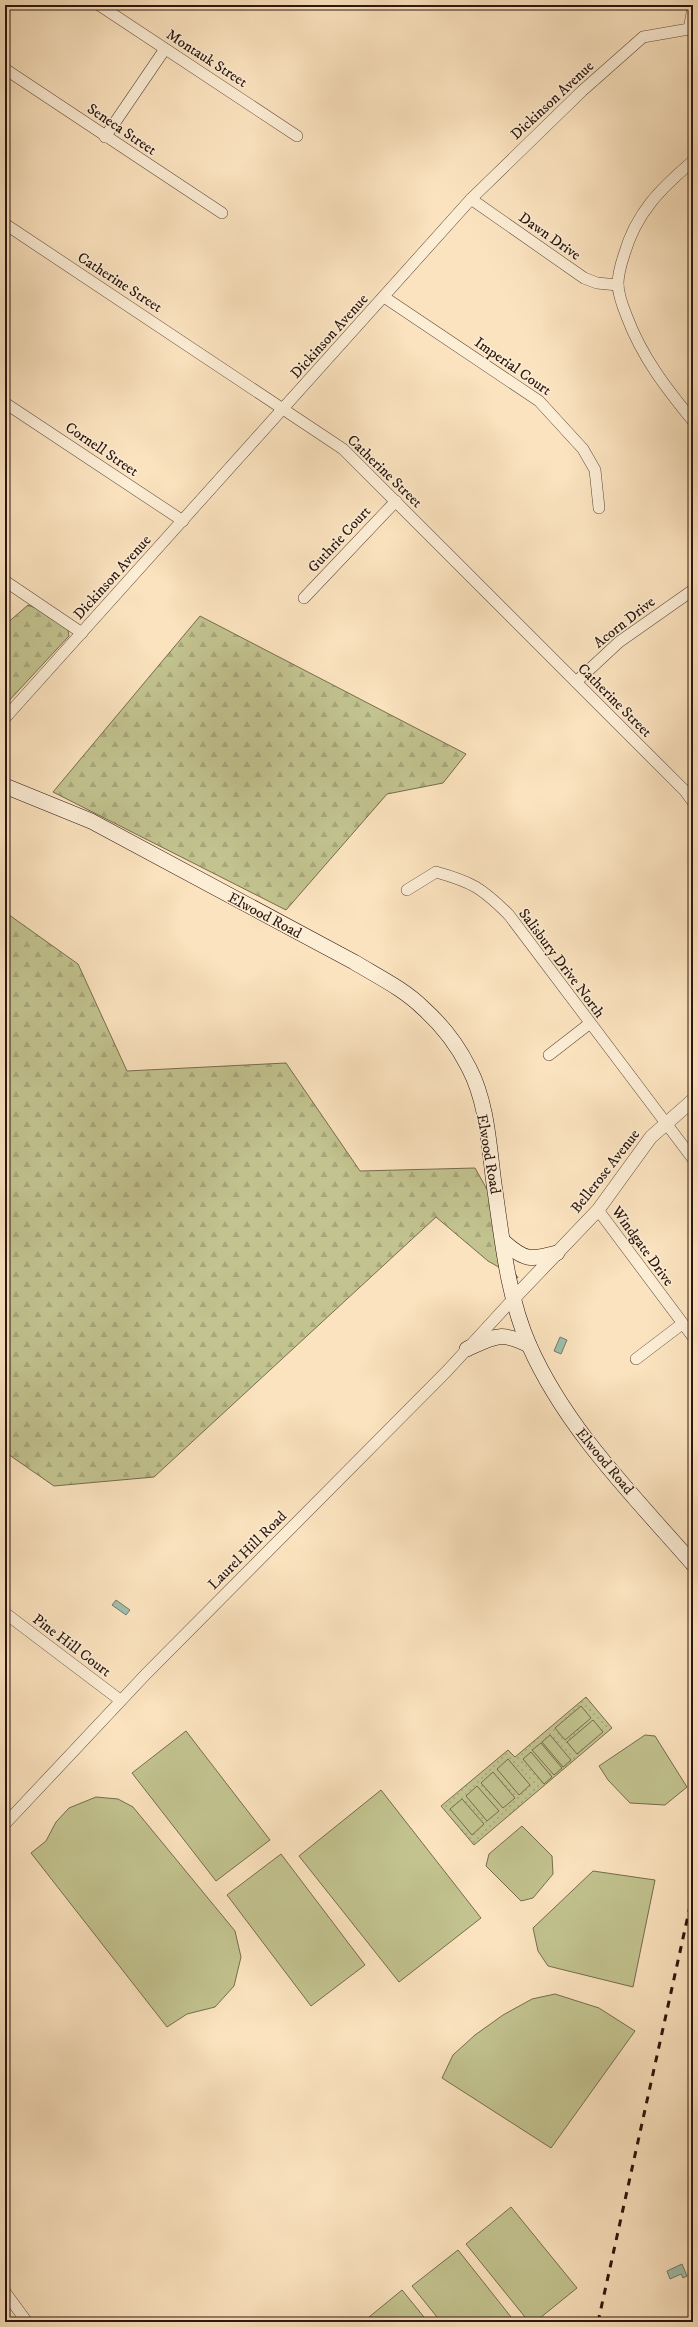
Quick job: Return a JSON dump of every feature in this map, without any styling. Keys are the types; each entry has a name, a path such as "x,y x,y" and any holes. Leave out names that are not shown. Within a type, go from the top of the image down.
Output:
{"main road":[{"name":"Elwood Road","path":"5,786 91,821 354,962 390,983 422,1007 450,1039 473,1077 489,1134 513,1299 529,1345 553,1393 585,1439 693,1564"},
{"path":"504,1242 519,1255 533,1259 557,1253"},
{"path":"466,1349 496,1336 511,1337 529,1345"}],"street":[{"name":"Montauk Street","path":"100,5 165,50 298,136"},
{"name":"Dickinson Avenue","path":"5,718 471,199 582,91 643,37 691,34 693,8"},
{"path":"105,137 165,50"},
{"name":"Seneca Street","path":"5,69 105,137 222,213"},
{"path":"693,162 666,184 633,226 621,263 618,285 630,326 655,375 693,421"},
{"name":"Dawn Drive","path":"471,199 584,278 597,283 618,285"},
{"name":"Catherine Street","path":"5,224 284,408 343,449 685,791 693,802"},
{"name":"Imperial Court","path":"384,297 544,405 583,449 596,470 599,508"},
{"name":"Cornell Street","path":"5,403 183,521"},
{"name":"Guthrie Court","path":"304,598 396,501"},
{"path":"5,581 82,633"},
{"name":"Acorn Drive","path":"576,682 619,642 693,590"},
{"name":"Salisbury Drive North","path":"407,890 436,872 474,884 492,898 509,915 589,1024 693,1159"},
{"path":"549,1054 589,1024"},
{"name":"Bellerose Avenue","path":"513,1299 598,1210 639,1151 665,1123 693,1100"},
{"name":"Windgate Drive","path":"598,1210 693,1337"},
{"name":"Laurel Hill Road","path":"5,1824 120,1700 466,1349 513,1299"},
{"path":"636,1359 682,1324"},
{"name":"Pine Hill Court","path":"5,1613 120,1700"},
{"path":"5,2292 27,2322"}],"green space":[{"path":"28,605 41,610 68,630 69,636 5,705 5,625"},
{"path":"200,616 466,754 443,783 387,794 286,910 53,792"},
{"path":"5,912 78,964 127,1071 286,1063 360,1171 475,1168 506,1223 506,1258 518,1278 488,1261 436,1217 154,1477 54,1486 5,1452"},
{"path":"586,1697 612,1728 474,1845 441,1806 508,1750 515,1757"},
{"path":"581,1706 591,1718 565,1740 555,1728"},
{"path":"593,1720 603,1732 577,1754 567,1742"},
{"path":"186,1731 270,1840 216,1881 132,1773"},
{"path":"550,1735 571,1760 563,1767 542,1742"},
{"path":"645,1735 655,1736 687,1787 665,1805 630,1803 608,1780 599,1766"},
{"path":"541,1743 562,1768 554,1775 532,1750"},
{"path":"531,1752 552,1777 544,1784 523,1759"},
{"path":"508,1759 530,1785 519,1795 497,1769"},
{"path":"493,1772 515,1798 503,1808 481,1783"},
{"path":"477,1786 499,1811 487,1821 466,1796"},
{"path":"381,1790 481,1918 399,1982 299,1856"},
{"path":"96,1797 118,1799 133,1807 235,1931 241,1957 234,1986 215,2007 187,2014 167,2027 31,1853 46,1841 56,1822 69,1808"},
{"path":"462,1799 484,1824 472,1835 450,1809"},
{"path":"522,1826 552,1856 553,1874 533,1898 521,1901 486,1866 489,1854"},
{"path":"281,1854 365,1965 311,2006 227,1895"},
{"path":"593,1871 655,1880 633,1987 548,1966 538,1951 533,1928"},
{"path":"555,1994 599,2008 635,2031 551,2148 442,2078 453,2055 475,2035 503,2015 532,1999"},
{"path":"511,2207 577,2288 535,2322 529,2322 466,2244"},
{"path":"458,2250 515,2322 441,2322 412,2286"},
{"path":"402,2290 428,2322 363,2322"}],"shaded area":[{"path":"560,1337 567,1340 561,1354 554,1351"},
{"path":"116,1600 130,1610 126,1615 112,1605"},
{"path":"682,2264 687,2276 683,2278 681,2274 670,2279 667,2271"}],"railway":[{"path":"598,2322 693,1893"}]}
